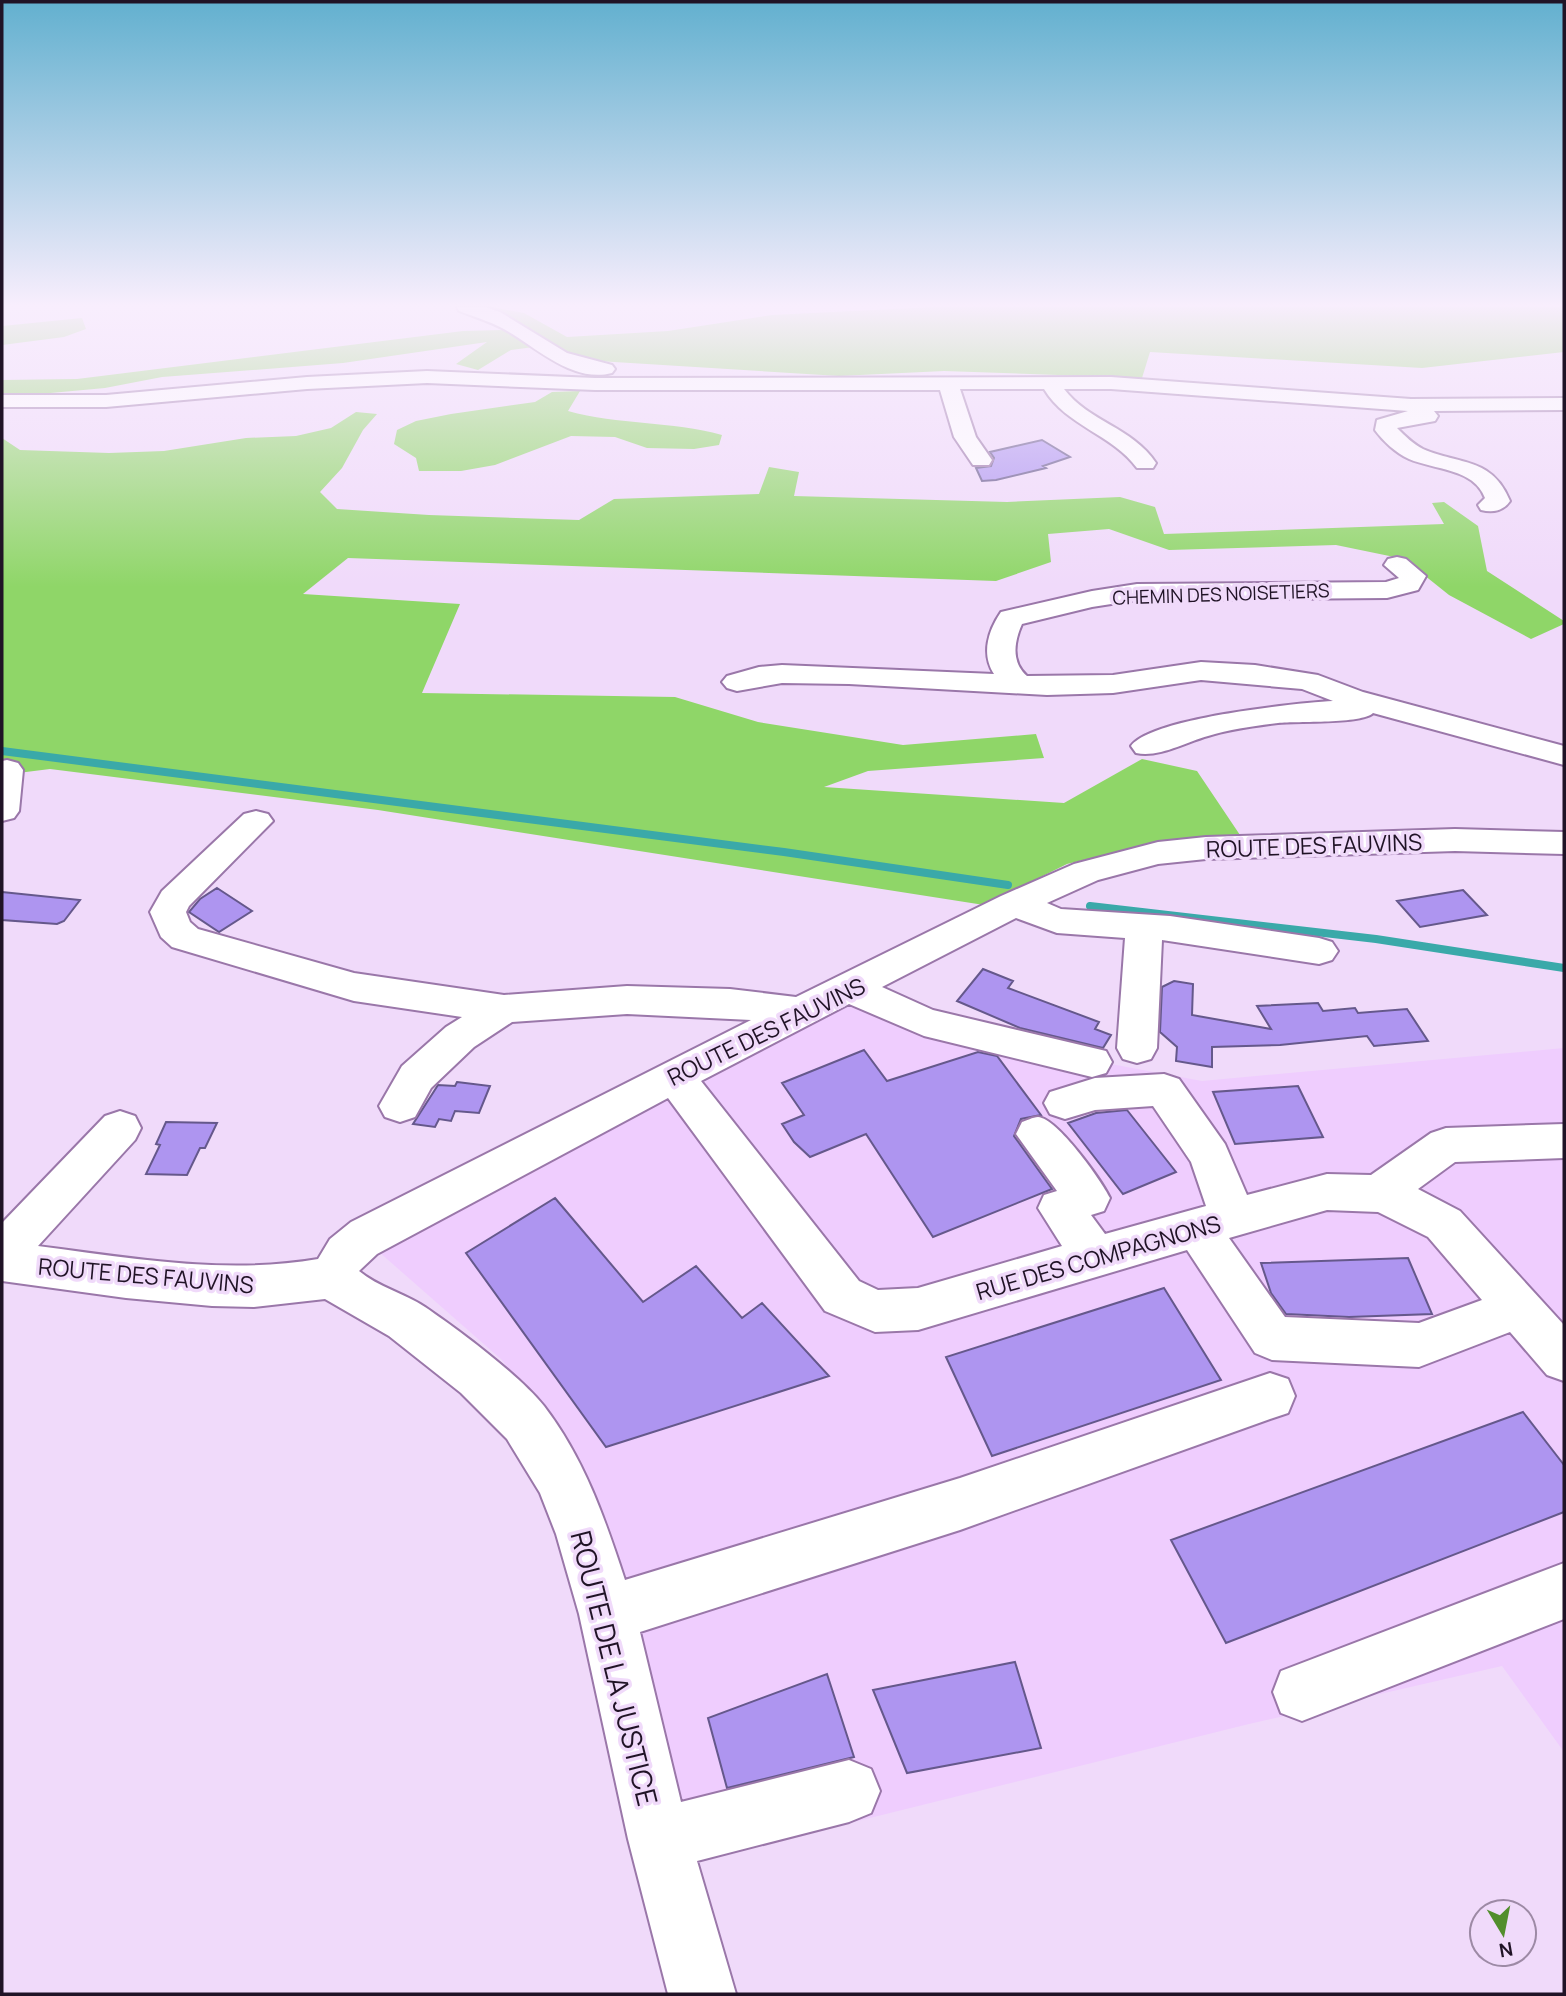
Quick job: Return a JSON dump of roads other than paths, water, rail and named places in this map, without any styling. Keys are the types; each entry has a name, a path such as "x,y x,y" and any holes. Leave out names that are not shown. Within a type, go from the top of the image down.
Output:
{"street":[{"path":"2,401 116,400"},
{"path":"953,400 965,437 981,460"},
{"path":"1062,400 1138,450 1145,463"},
{"path":"1338,400 1370,403 1564,404"},
{"path":"1489,405 1481,411 1405,418 1385,425 1394,438 1416,454 1439,459 1489,480 1498,501 1490,505"},
{"name":"CHEMIN DES NOISETIERS","path":"1018,684 1007,676 1002,662 1001,635 1011,618 1092,598 1137,592 1387,590 1409,584 1413,576 1397,565"},
{"path":"737,682 782,674 907,692 1018,684 1113,684 1201,671 1255,674 1308,681 1352,698 1564,756"},
{"path":"1146,746 1183,732 1229,720 1317,709 1401,711"},
{"path":"2,771 8,770 2,811"},
{"path":"256,821 175,899 168,912 174,928 185,938 354,987 504,1009 627,1000 730,1003 802,1012"},
{"name":"ROUTE DES FAUVINS","path":"2,1261 207,1285 277,1287 334,1277 338,1262 349,1247 358,1241 674,1076 1014,904 1086,872 1158,853 1206,848 1455,840 1564,843"},
{"path":"1014,904 1057,921 1143,926 1256,939 1319,951"},
{"path":"1137,1048 1143,926"},
{"path":"850,989 924,1021 1092,1062"},
{"path":"400,1105 416,1077 460,1037 504,1009"},
{"name":"RUE DES COMPAGNONS","path":"674,1076 842,1296 875,1311 918,1309 1095,1256 1327,1192 1379,1194 1405,1203 1444,1224 1564,1359"},
{"path":"1095,1256 1060,1208 1088,1198 1051,1118 1095,1094 1164,1090 1210,1156 1215,1223 1272,1338 1419,1345 1519,1307"},
{"path":"2,1254 120,1128"},
{"path":"1379,1194 1446,1145 1564,1141"},
{"name":"ROUTE DE LA JUSTICE","path":"334,1277 348,1290 406,1321 478,1377 525,1422 561,1478 583,1534 607,1614 659,1839 702,1994"},
{"path":"607,1614 960,1504 1270,1396"},
{"path":"1302,1692 1564,1591"},
{"path":"659,1839 849,1791"}],"waterway":[{"path":"2,751 784,852 1008,885"},
{"path":"1090,906 1376,939 1564,968"}]}
